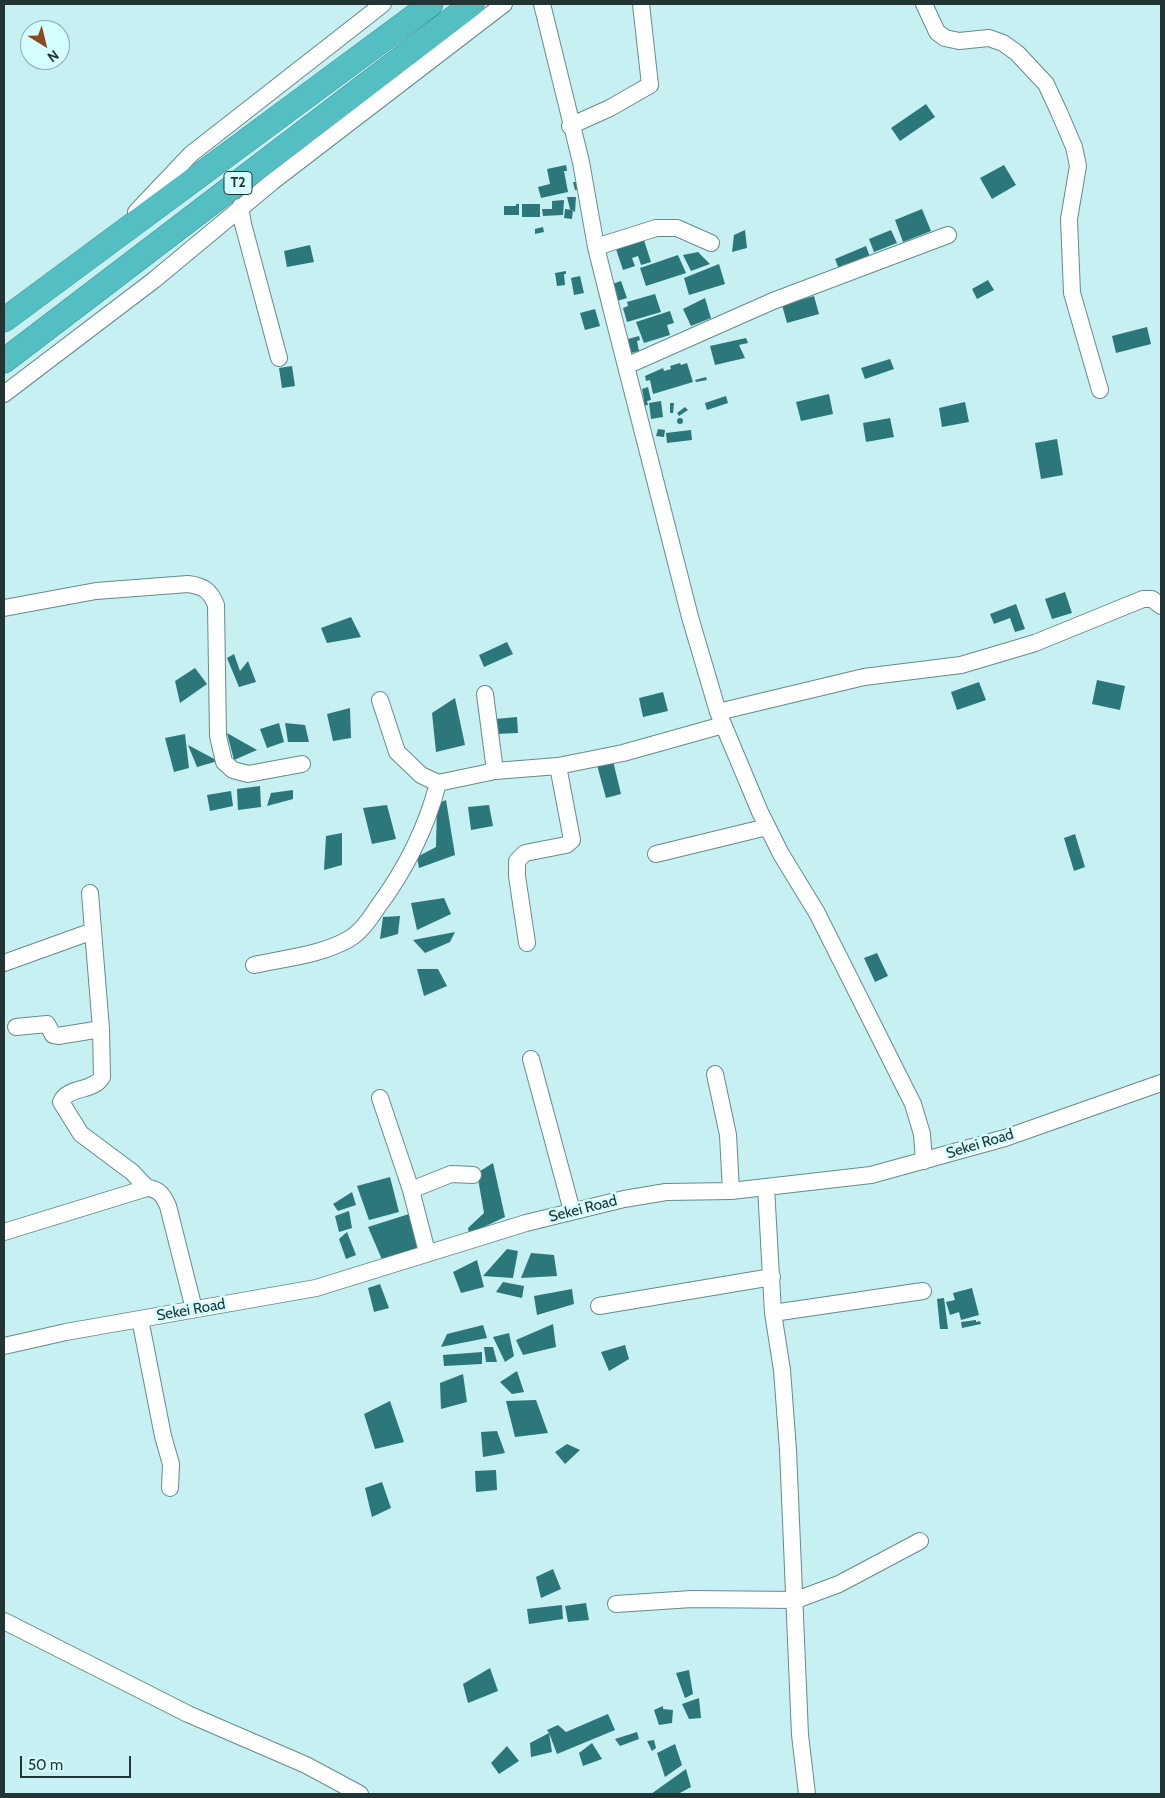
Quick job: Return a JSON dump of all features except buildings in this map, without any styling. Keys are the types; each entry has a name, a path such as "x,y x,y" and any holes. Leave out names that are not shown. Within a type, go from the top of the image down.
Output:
{"highway":[{"name":"T2","path":"4,320 431,4"},
{"name":"T2","path":"4,361 472,4"}],"street":[{"path":"107,243 191,154 382,4"},
{"path":"4,394 154,280 240,207 504,4"},
{"path":"542,4 570,126 581,162 596,248 690,617 721,719 767,827 821,921 912,1104 922,1134 924,1161"},
{"path":"570,126 610,108 650,85 641,4"},
{"path":"924,4 934,28 945,38 959,41 989,38 1003,43 1017,53 1046,84 1059,112 1074,147 1078,166 1069,219 1072,293 1100,390"},
{"path":"240,207 242,224 279,358"},
{"path":"596,248 656,228 677,228 711,243"},
{"path":"626,366 773,300 948,235"},
{"path":"4,608 96,591 188,584 202,586 210,591 216,605 218,736 224,762 233,770 248,774 302,764"},
{"path":"380,700 397,752 421,775 438,783 495,772 558,766 622,753 721,719 864,676 961,665 1035,643 1143,599 1152,599 1161,606"},
{"path":"485,694 495,772"},
{"path":"527,943 517,876 517,861 525,852 566,845 572,840 558,766"},
{"path":"254,965 325,950 352,938 366,924 412,855 430,813 438,783"},
{"path":"656,854 767,827"},
{"path":"90,893 101,1029 101,1080 96,1084 66,1095 62,1099 62,1106 81,1134 132,1172 146,1188 160,1192 168,1206 194,1309"},
{"path":"4,963 92,931"},
{"path":"16,1027 47,1024 55,1036 101,1029"},
{"path":"531,1059 572,1211"},
{"path":"715,1074 728,1135 731,1191"},
{"name":"Sekei Road","path":"4,1346 140,1319 316,1288 427,1252 572,1211 624,1199 666,1192 731,1191 871,1175 1005,1138 1161,1083"},
{"path":"380,1098 411,1190 427,1252"},
{"path":"411,1190 450,1174 473,1175"},
{"path":"766,1187 773,1312 782,1370 796,1600 800,1735 807,1794"},
{"path":"4,1232 146,1188"},
{"path":"599,1306 772,1277"},
{"path":"773,1312 923,1291"},
{"path":"140,1319 163,1436 172,1464 170,1488"},
{"path":"616,1604 692,1599 796,1600 839,1584 920,1541"},
{"path":"4,1621 188,1714 306,1765 360,1794"}]}
